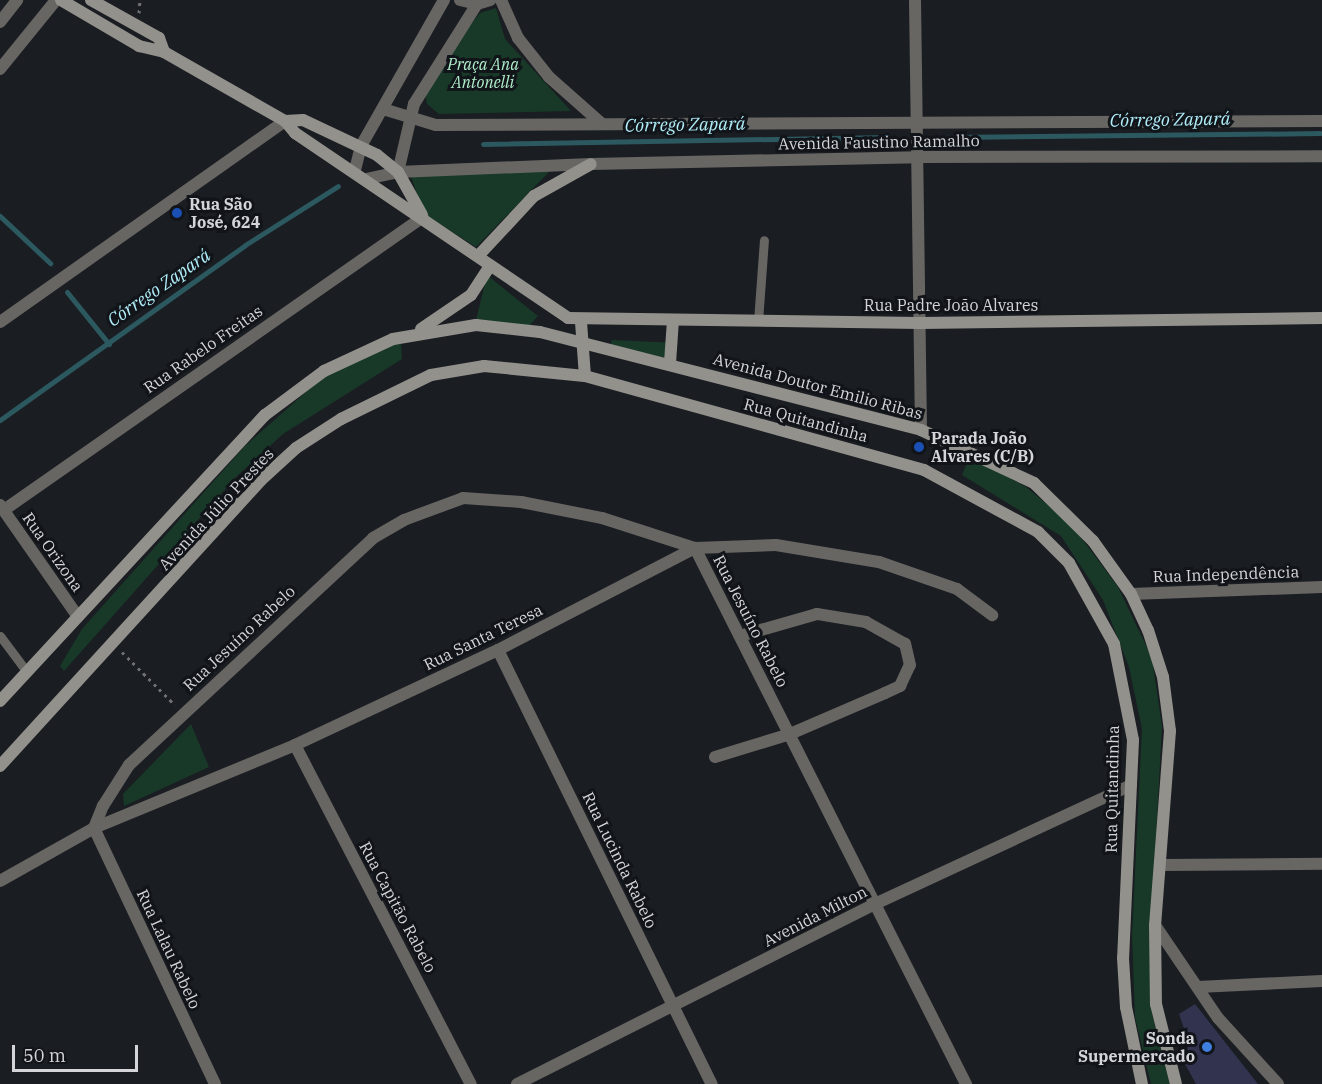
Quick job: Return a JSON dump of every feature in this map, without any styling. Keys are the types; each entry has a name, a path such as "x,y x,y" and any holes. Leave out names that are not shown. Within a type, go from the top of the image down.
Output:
{"main road":[{"path":"61,0 139,46 164,52 285,121 295,133 423,217 541,304 581,322 585,376"},
{"path":"91,0 159,38 164,52"},
{"path":"285,121 303,120 361,146 398,172 423,217"},
{"path":"478,256 534,196 591,164"},
{"path":"413,333 471,295 490,266"},
{"name":"Rua Padre João Alvares","path":"581,322 673,320 920,323 1322,318"},
{"path":"670,363 673,320"},
{"name":"Avenida Júlio Prestes","path":"0,701 265,415 324,371 413,333 476,325 582,340"},
{"name":"Avenida Doutor Emilio Ribas","path":"582,340 921,430 1034,483 1092,541 1131,594 1162,677 1170,731 1155,925 1156,1004 1176,1084"},
{"name":"Avenida Júlio Prestes","path":"0,766 114,645 261,480 296,448 341,419 431,375 484,366 585,376"},
{"name":"Rua Quitandinha","path":"585,376 924,470 1038,532 1069,562 1114,644 1133,740 1123,958 1126,1007 1142,1084"}],"street":[{"path":"0,22 17,0"},
{"path":"0,69 56,0"},
{"path":"354,170 361,146 444,0"},
{"path":"460,0 477,4 490,0"},
{"path":"501,0 518,38 549,77 601,123"},
{"path":"915,0 921,430"},
{"path":"398,172 408,120 436,65 477,4"},
{"name":"Avenida Faustino Ramalho","path":"383,108 408,120 436,125 1322,121"},
{"path":"0,322 285,121"},
{"name":"Avenida Faustino Ramalho","path":"366,179 398,172 591,164 918,156 1322,156"},
{"name":"Rua Rabelo Freitas","path":"2,508 423,217"},
{"name":"Rua Jesuíno Rabelo","path":"94,828 112,787 129,765 373,538 435,506 464,498 521,502 602,518 695,549 877,903 966,1084"},
{"name":"Rua Orizona","path":"2,508 78,617"},
{"name":"Rua Santa Teresa","path":"0,881 94,828 295,745 498,650 695,549 776,545 879,562 957,589 992,615"},
{"name":"Rua Independência","path":"1131,594 1322,587"},
{"path":"715,757 790,734 900,686 910,665 905,644 866,622 817,614 740,636"},
{"name":"Rua Lucinda Rabelo","path":"498,650 712,1084"},
{"name":"Rua Capitão Rabelo","path":"295,745 471,1084"},
{"name":"Avenida Milton","path":"517,1084 877,903 1131,785"},
{"name":"Rua Lalau Rabelo","path":"94,828 215,1084"},
{"path":"1160,865 1322,864"},
{"path":"1155,925 1218,1017 1278,1084"},
{"path":"1198,987 1322,981"}],"lane":[{"path":"758,321 764,240"},
{"path":"0,636 27,672"}],"path":[{"path":"114,645 183,713"}],"green space":[{"name":"Praça Ana Antonelli","path":"496,8 505,39 571,111 439,114 427,104 425,92 463,34 480,13"},
{"path":"550,171 476,247 423,213 410,173"},
{"path":"487,275 538,316 529,326 476,320"},
{"path":"612,340 678,343 674,352 677,363 610,346"},
{"path":"401,341 402,359 283,434 236,477 64,671 60,666 82,629 245,446 323,377"},
{"path":"970,456 1026,487 1071,524 1118,587 1152,658 1162,727 1150,941 1152,1014 1170,1084 1151,1084 1135,1017 1132,935 1142,729 1129,667 1103,600 1061,536 962,475"},
{"path":"191,724 209,767 124,806 123,794"}],"building":[{"name":"Sonda Supermercado","path":"1195,1004 1258,1084 1196,1084 1180,1055 1189,1052 1182,1041 1187,1037 1179,1014"}],"waterway":[{"name":"Córrego Zapará","path":"949,137 1320,133"},
{"name":"Córrego Zapará","path":"483,144 888,137"},
{"name":"Córrego Zapará","path":"0,420 245,245 338,186"},
{"path":"0,216 50,263"},
{"path":"67,292 109,344"}],"place":[{"name":"Rua São José, 624","path":"177,213"},
{"name":"Parada João Alvares (C/B)","path":"919,447"},
{"name":"Sonda Supermercado","path":"1207,1047"}]}
